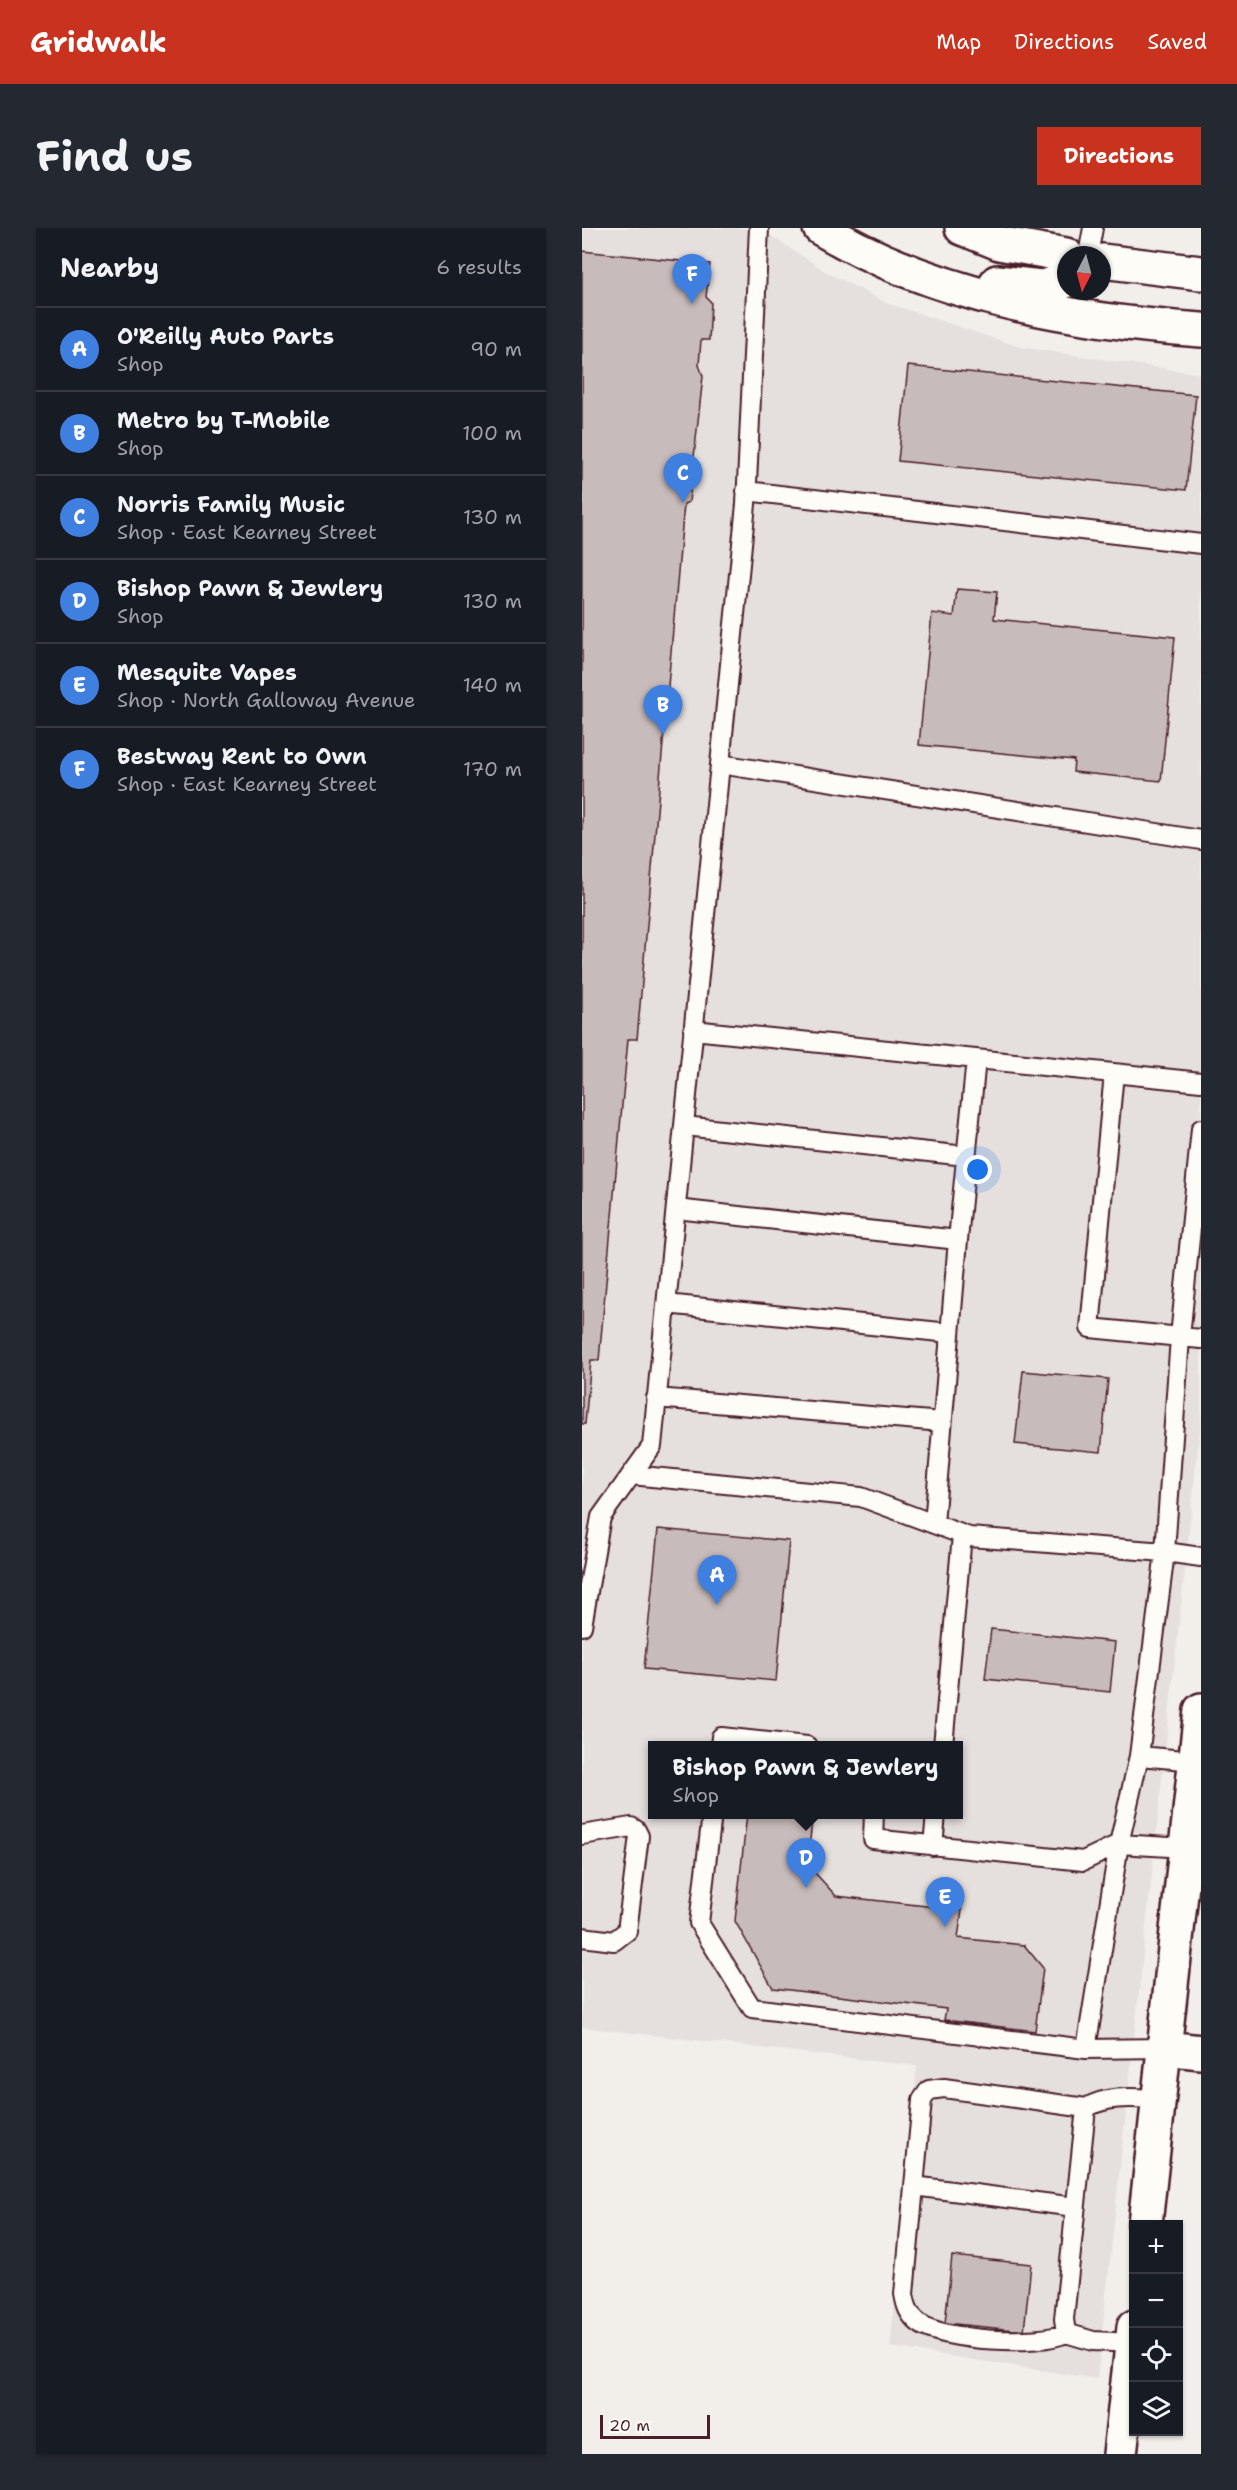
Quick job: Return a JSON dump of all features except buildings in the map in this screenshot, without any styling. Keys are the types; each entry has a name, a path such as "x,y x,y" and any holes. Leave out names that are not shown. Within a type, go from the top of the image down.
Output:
{"main road":[{"path":"820,228 889,264 1023,307 1083,319 1201,330"},
{"path":"962,228 999,243 1057,253"},
{"path":"1111,262 1201,273"},
{"path":"889,264 950,272 1006,284 1041,287 1057,283"},
{"path":"1145,2220 1201,1710"},
{"path":"1164,2048 1201,2052"},
{"path":"1120,2454 1129,2372"}],"lane":[{"path":"582,1626 601,1517 652,1446 747,491 759,228"},
{"path":"1090,246 1093,228"},
{"path":"747,491 1201,544"},
{"path":"720,764 1201,840"},
{"path":"693,1030 1201,1082"},
{"path":"934,1524 976,1059"},
{"path":"1114,1072 1090,1328 1201,1339"},
{"path":"684,1126 966,1156"},
{"path":"1086,2049 1119,1844 1139,1756 1165,1551 1180,1337 1201,1129"},
{"path":"676,1209 958,1240"},
{"path":"666,1304 950,1333"},
{"path":"656,1398 942,1422"},
{"path":"631,1475 861,1497 962,1534 1165,1551 1201,1557"},
{"path":"943,1741 962,1534"},
{"path":"721,1741 722,1737 760,1741"},
{"path":"1139,1756 1196,1761"},
{"path":"712,1819 699,1923 752,2008 1086,2049 1164,2048"},
{"path":"874,1819 873,1839 1083,1861 1119,1844 1186,1848"},
{"path":"933,1846 936,1819"},
{"path":"582,1835 631,1827 639,1836 627,1931 614,1941 582,1937"},
{"path":"1129,2336 1093,2341 1066,2333 1040,2340 1015,2341 941,2332 919,2324 908,2311 904,2294 922,2100 929,2090 944,2088 1086,2108 1099,2100 1158,2099"},
{"path":"1066,2333 1064,2319 1086,2108"},
{"path":"914,2186 1075,2207"}],"shaded area":[{"path":"582,228 759,228 828,273 887,303 1020,347 1201,374 1201,1420 1097,2379 890,2347 917,2066 582,2027"}],"place":[{"name":"Bestway Rent to Own","path":"692,304"},
{"name":"Norris Family Music","path":"683,503"},
{"name":"Metro by T-Mobile","path":"663,735"},
{"name":"O'Reilly Auto Parts","path":"717,1605"},
{"name":"Bishop Pawn & Jewlery","path":"806,1888"},
{"name":"Mesquite Vapes","path":"945,1927"}]}
